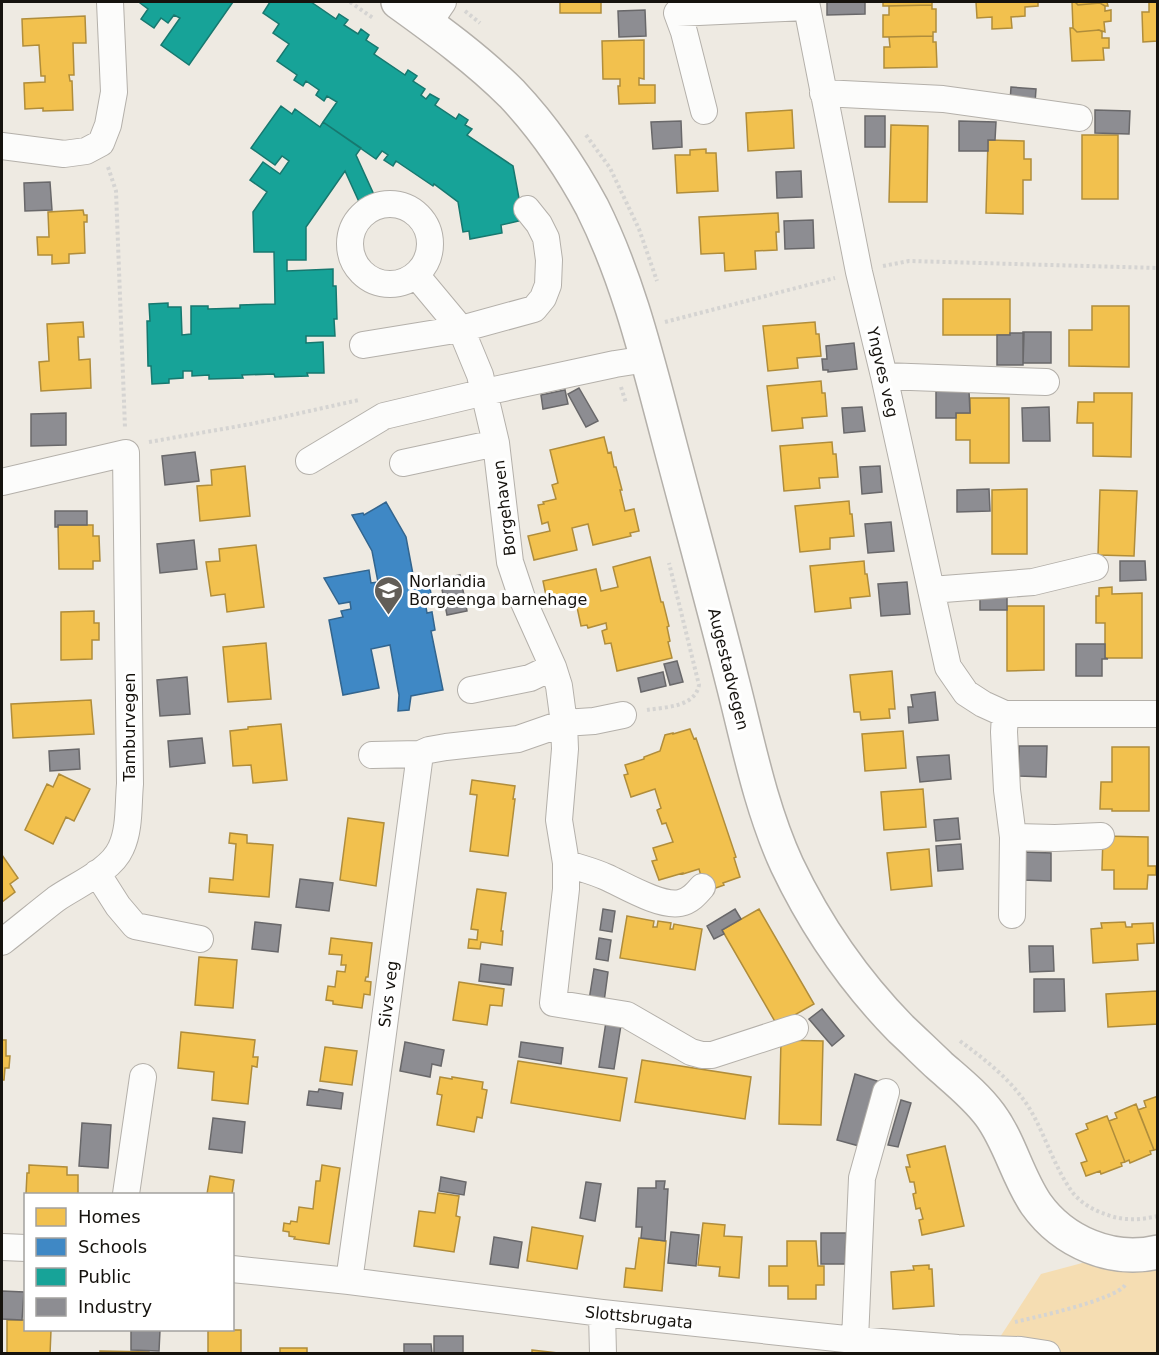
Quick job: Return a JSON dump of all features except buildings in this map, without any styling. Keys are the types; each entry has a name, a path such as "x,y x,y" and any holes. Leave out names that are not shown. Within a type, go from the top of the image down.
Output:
{"main road":[{"name":"Augestadvegen","path":"398,2 444,11 477,63 511,94 545,132 573,172 612,250 647,359 755,775 786,863 837,954 869,994 988,1113 1003,1134 1036,1203 1051,1221 1086,1245 1106,1252 1144,1254"}],"street":[{"path":"2,146 64,154 86,151 101,143 108,125 114,92 110,2"},
{"path":"704,111 684,32 671,7 807,4"},
{"name":"Yngves veg","path":"807,4 858,272 884,376 948,667 966,693 1005,714 1158,714"},
{"path":"824,93 943,99 1079,118"},
{"path":"363,345 461,329 534,309 543,298 548,285 549,260 546,238 539,224 526,209"},
{"name":"Borgehaven","path":"416,275 461,329 480,375 496,443 510,562 522,598 553,667 559,686 565,749 559,820 566,863 566,889 553,1003 627,1015 691,1052 702,1055 730,1050 795,1028"},
{"path":"309,461 384,416 485,392 647,359"},
{"path":"884,376 1046,382"},
{"path":"403,463 496,443"},
{"path":"2,482 126,453"},
{"name":"Tamburvegen","path":"2,942 57,898 113,860 121,848 127,827 130,784 126,453"},
{"path":"931,590 1033,582 1095,567"},
{"path":"471,690 530,678 553,667"},
{"path":"1005,714 1007,790 1013,837 1012,915"},
{"path":"372,755 420,754 446,747 518,739 564,723 594,721 623,715"},
{"name":"Sivs veg","path":"349,1281 420,754"},
{"path":"1013,837 1101,836"},
{"path":"566,863 668,903 680,903 692,898 702,887"},
{"path":"97,873 118,906 135,926 200,939"},
{"path":"126,1193 143,1077"},
{"path":"855,1340 862,1178 886,1092"},
{"path":"2,1246 24,1248"},
{"name":"Slottsbrugata","path":"234,1269 349,1281 602,1313 855,1340 1047,1353"},
{"path":"602,1313 603,1353"}],"path":[{"path":"444,11 482,25"},
{"path":"581,129 610,168 639,229 660,291"},
{"path":"101,143 116,191 126,453"},
{"path":"663,323 909,261 1158,268"},
{"path":"667,312 669,321"},
{"path":"956,1038 987,1062 1019,1093 1074,1194 1083,1203 1096,1212 1117,1218 1129,1220 1158,1216"},
{"path":"1009,1324 1100,1299 1122,1289 1144,1254 1129,1220"}],"shaded area":[{"path":"1157,1243 1157,1353 989,1354 1041,1274"}],"place":[{"name":"Norlandia Borgeenga barnehage","path":"388,616"}]}
